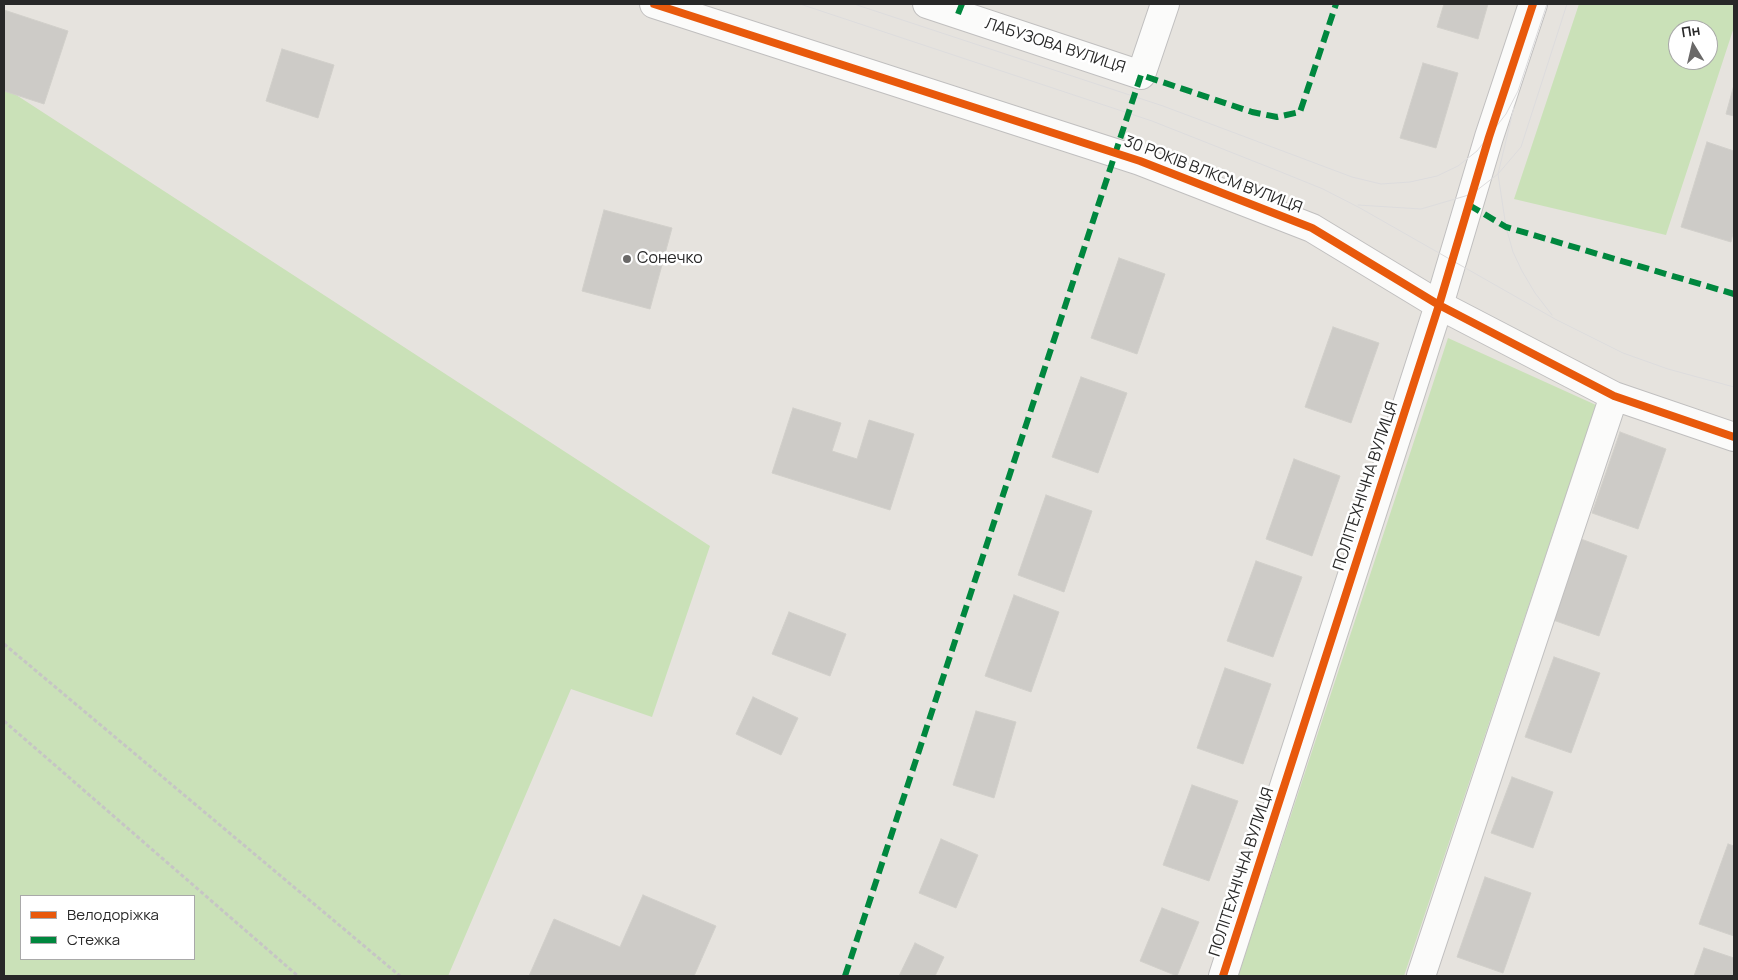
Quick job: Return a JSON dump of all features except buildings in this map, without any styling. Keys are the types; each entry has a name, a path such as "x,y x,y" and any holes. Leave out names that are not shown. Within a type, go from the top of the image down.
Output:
{"street":[{"name":"30 РОКІВ ВЛКСМ ВУЛИЦЯ","path":"654,4 1140,161 1312,228 1439,305 1614,396 1734,437"},
{"name":"ЛАБУЗОВА ВУЛИЦЯ","path":"927,4 1141,75 1164,4"},
{"name":"ПОЛІТЕХНІЧНА ВУЛИЦЯ","path":"1223,976 1439,305 1489,137 1533,4"},
{"path":"1421,976 1614,396"}],"path":[{"path":"4,644 400,976"},
{"path":"4,721 298,976"}],"green space":[{"path":"1579,4 1734,4 1734,27 1666,235 1514,199"},
{"path":"4,87 710,546 652,717 571,689 448,976 4,976"},
{"path":"1448,338 1596,405 1404,976 1238,976"}],"tram line":[{"path":"800,4 1152,121 1323,189 1360,208 1555,319 1623,353 1668,369 1734,387"},
{"path":"854,4 1163,106 1352,177 1381,184 1410,182 1437,176 1458,166 1477,151 1506,114 1518,91 1547,4"},
{"path":"1358,205 1421,209 1472,194 1498,174 1521,147 1567,4"},
{"path":"1514,107 1498,174 1506,227 1513,252 1522,271 1535,293 1552,315"}],"marked path":[{"path":"958,14 962,4"},
{"path":"845,976 1141,75 1252,112 1277,117 1300,112 1336,4"},
{"path":"1469,205 1506,227 1734,294"}],"cycle path":[{"path":"654,4 1140,161 1312,228 1439,305 1614,396 1734,437"},
{"path":"1223,976 1439,305 1489,137 1533,4"}],"place":[{"name":"Сонечко","path":"627,259"}]}
